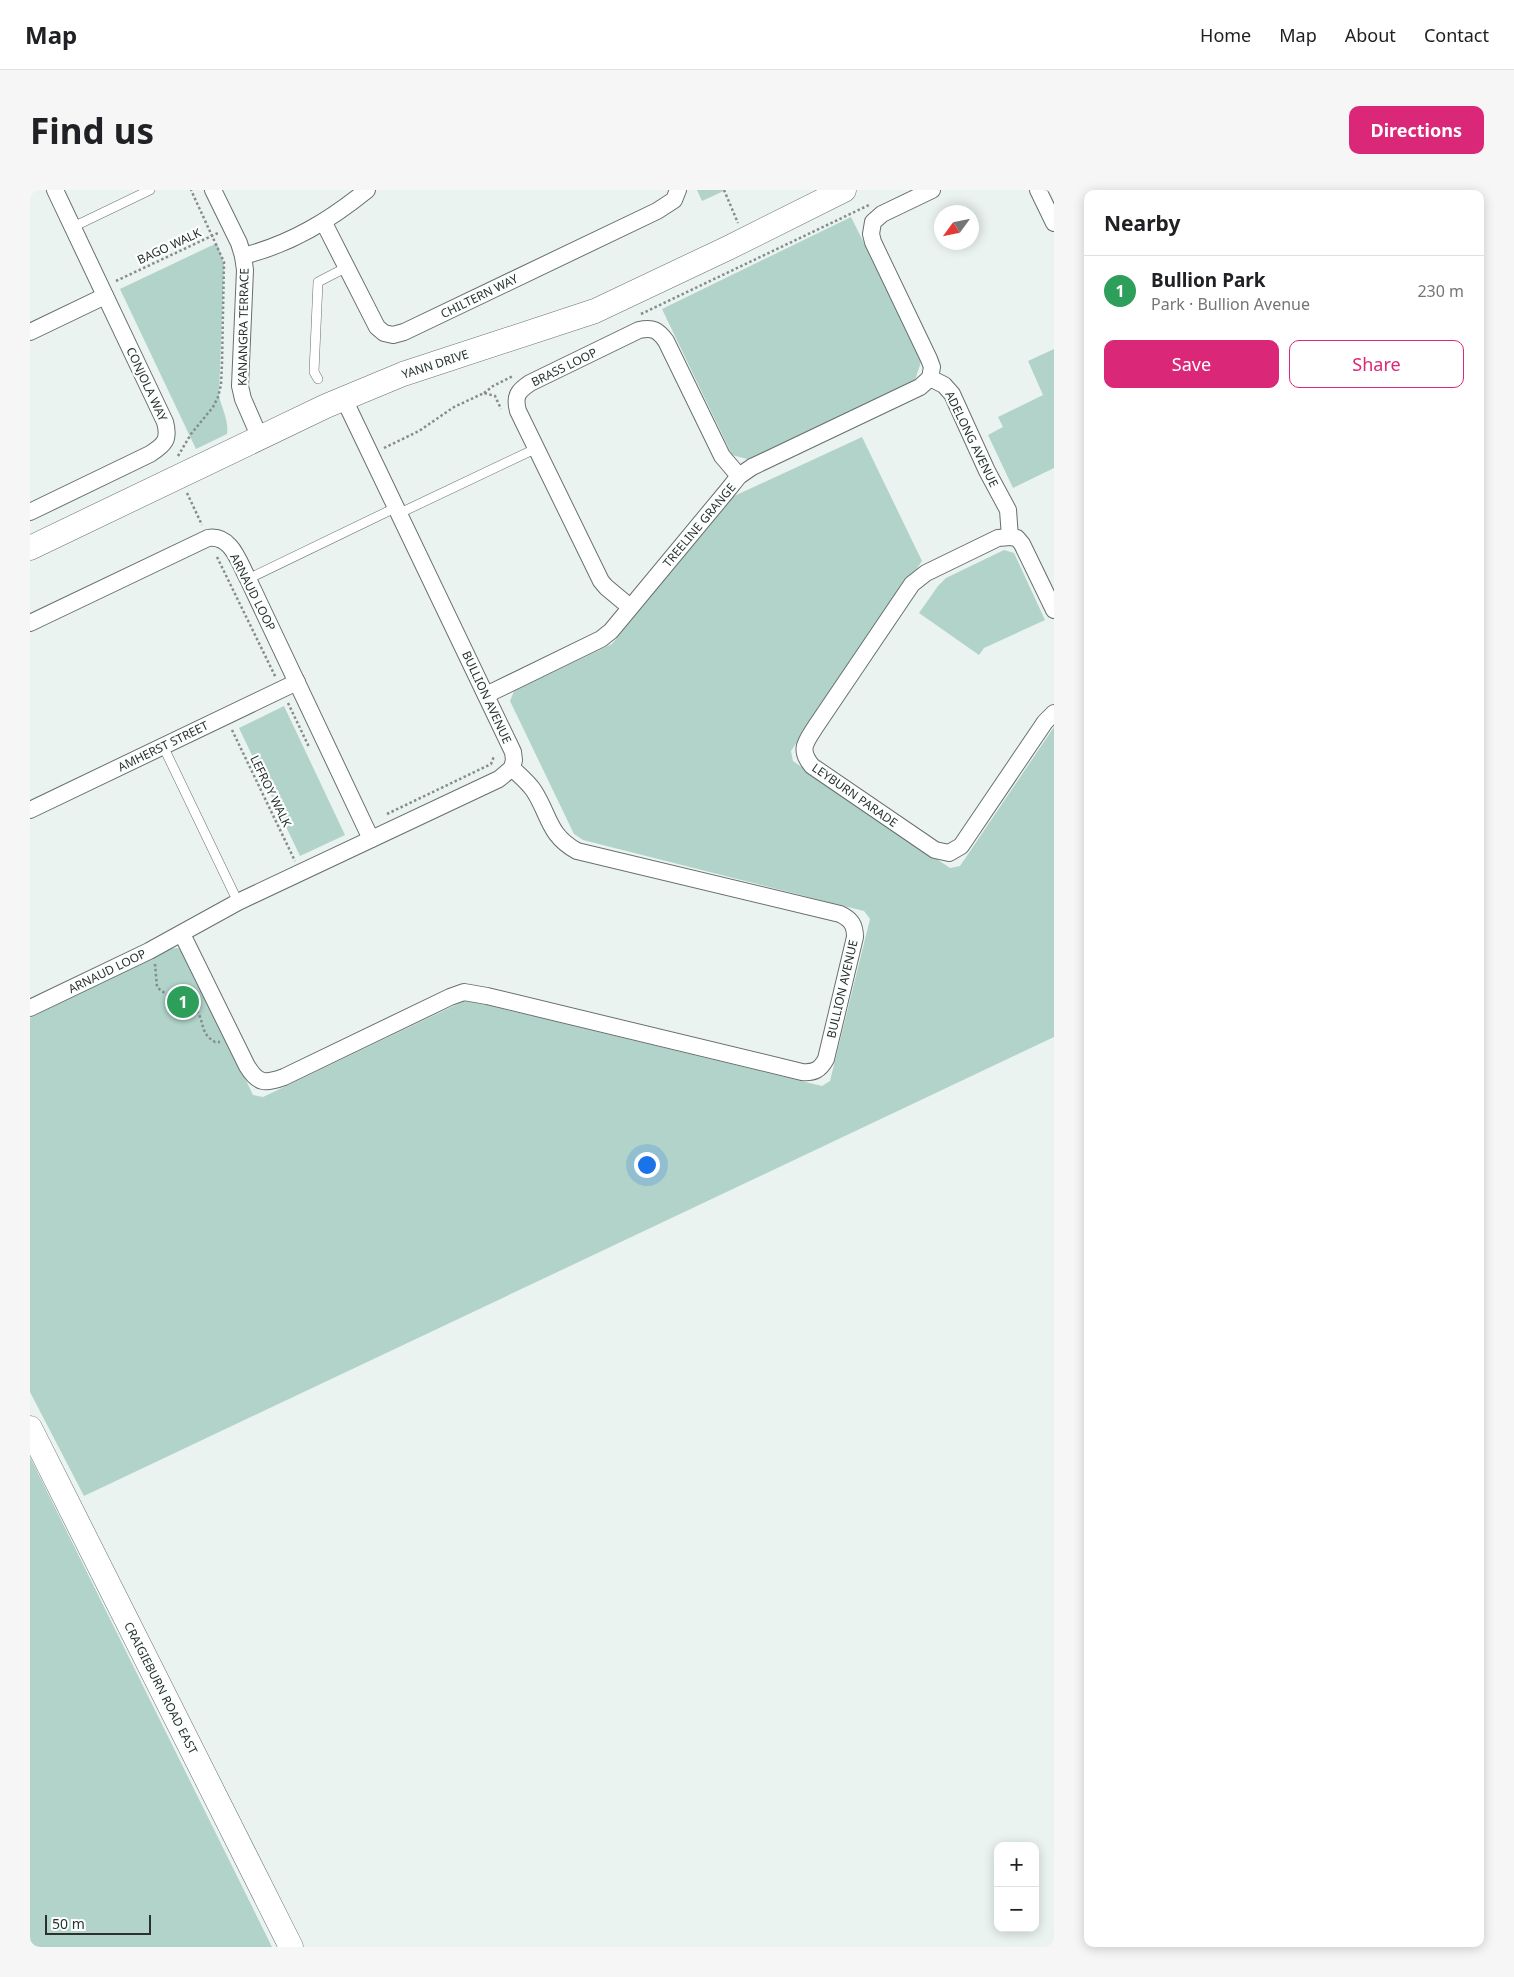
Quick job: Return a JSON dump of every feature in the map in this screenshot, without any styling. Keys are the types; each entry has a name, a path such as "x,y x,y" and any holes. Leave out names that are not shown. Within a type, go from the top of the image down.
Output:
{"street":[{"name":"CONJOLA WAY","path":"30,512 150,454 166,440 168,431 55,190"},
{"name":"KANANGRA TERRACE","path":"213,190 243,256 245,270 240,386 243,398 260,438"},
{"path":"243,256 275,246 324,223 368,190"},
{"name":"CHILTERN WAY","path":"324,223 377,327 384,333 393,334 404,332 657,210 674,200 678,190"},
{"name":"YANN DRIVE","path":"30,548 260,438 403,374 596,311 844,190"},
{"path":"930,378 932,367 929,359 873,242 871,234 873,222 882,214 932,190"},
{"path":"1038,190 1054,223"},
{"path":"30,332 105,296"},
{"name":"BRASS LOOP","path":"630,607 606,587 602,581 516,402 521,390 530,383 639,330 655,329 666,341 722,456 739,476"},
{"name":"TREELINE GRANGE","path":"486,695 601,639 611,631 739,476 752,467 920,387 930,378"},
{"name":"ADELONG AVENUE","path":"930,378 944,385 952,394 987,471 1008,510 1010,536"},
{"name":"BULLION AVENUE","path":"182,934 251,1074 264,1082 272,1082 458,993 472,992 802,1072 810,1072 822,1066 826,1059 855,937 853,923 840,914 577,851 566,845 558,837 534,791 512,768 513,752 399,510 344,399"},
{"path":"1010,536 1017,538 1022,544 1054,610"},
{"name":"LEYBURN PARADE","path":"1010,536 998,538 926,573 912,584 804,744 804,754 812,766 935,850 949,853 961,846 1045,722 1054,712"},
{"name":"ARNAUD LOOP","path":"208,538 220,537 227,542 248,579 368,832"},
{"path":"30,623 208,538"},
{"name":"AMHERST STREET","path":"30,810 297,682"},
{"name":"ARNAUD LOOP","path":"30,1008 149,951 238,902 301,873 368,832 498,779 512,768"},
{"name":"CRAIGIEBURN ROAD EAST","path":"30,1428 291,1947"}],"lane":[{"path":"73,227 150,190"},
{"path":"318,379 314,372 318,282 347,267"},
{"path":"248,579 537,448"},
{"path":"163,746 238,902"}],"path":[{"path":"191,190 224,262 221,385 213,407 193,431 180,453 171,461 311,752"},
{"path":"756,259 872,203"},
{"name":"BAGO WALK","path":"116,281 231,227"},
{"path":"371,454 419,431 454,407 484,393 495,396 504,414"},
{"name":"LEFROY WALK","path":"225,716 301,873"},
{"path":"368,832 491,764 494,756"},
{"path":"149,951 156,966 157,987 166,995 184,999 196,1009 200,1016 204,1033 208,1038 215,1042 220,1042 232,1036"}],"green space":[{"path":"697,190 726,190 702,201"},
{"path":"851,217 922,359 915,380 751,460 732,455 662,309"},
{"path":"217,243 224,264 219,396 226,420 227,434 196,449 120,289"},
{"path":"1054,349 1054,468 1013,488 988,435 1003,427 998,417 1043,395 1028,361"},
{"path":"862,437 922,561 791,751 793,761 950,868 960,866 1054,727 1054,1037 84,1496 30,1392 30,1018 169,949 178,948 186,954 253,1095 263,1097 466,1000 822,1086 830,1081 870,919 864,911 583,840 574,834 510,701 514,691 612,644 732,497"},
{"path":"1004,550 1014,553 1045,620 984,648 979,655 919,613 946,578"},
{"path":"284,706 345,835 300,856 239,728"},
{"path":"30,1457 272,1947 30,1947"}],"place":[{"name":"Bullion Park","path":"183,1002"}]}
